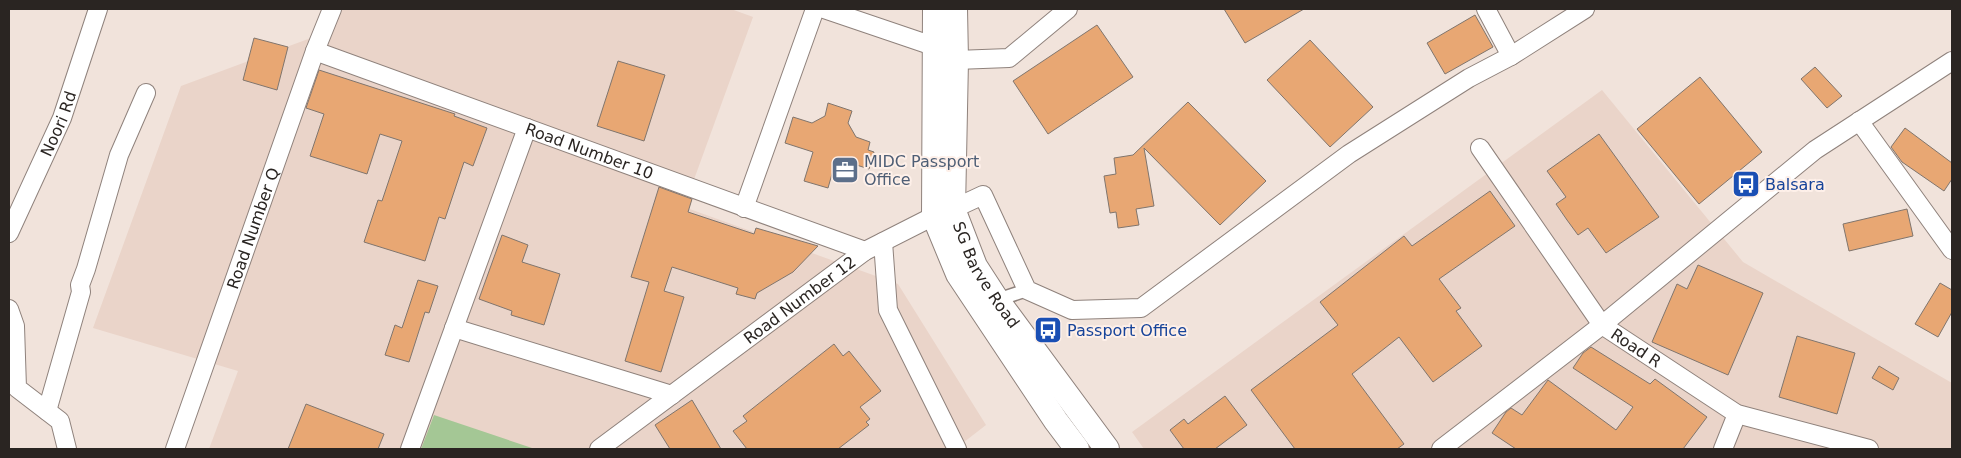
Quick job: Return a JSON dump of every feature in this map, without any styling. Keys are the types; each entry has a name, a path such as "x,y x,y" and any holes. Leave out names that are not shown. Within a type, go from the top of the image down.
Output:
{"main road":[{"name":"SG Barve Road","path":"935,9 943,213 958,274 1056,421 1077,449"},
{"name":"SG Barve Road","path":"955,9 956,60 943,213 997,300 1107,449"}],"street":[{"name":"Noori Rd","path":"9,233 62,118 98,9"},
{"name":"Road Number Q","path":"175,449 314,52 332,9"},
{"path":"744,208 815,9"},
{"path":"824,9 936,47 956,60 1009,58 1068,9"},
{"path":"1486,9 1511,56"},
{"path":"997,300 1027,290 1072,310 1141,308 1349,154 1469,78 1511,56 1585,9"},
{"name":"Road Number 10","path":"314,52 865,251"},
{"path":"1441,449 1602,325 1815,150 1952,61"},
{"path":"47,411 81,292 80,285 118,156 146,93"},
{"path":"1859,121 1952,250"},
{"path":"410,449 527,128"},
{"name":"Road R","path":"1480,148 1602,325 1737,414 1869,449"},
{"name":"Road Number 12","path":"599,449 865,251 983,195 1027,290"},
{"path":"883,242 888,310 957,449"},
{"path":"9,309 15,326 17,388 60,421 67,449"},
{"path":"454,328 672,395"},
{"path":"1723,449 1737,414"}],"shaded area":[{"path":"332,9 731,9 753,17 684,207 898,284 986,425 955,449 209,449 238,371 93,328 181,86 319,35"},
{"path":"1602,90 1743,262 1952,383 1952,449 1144,449 1132,432"}],"green space":[{"path":"434,415 535,449 421,449"}],"building":[{"path":"1224,9 1304,9 1245,43"},
{"path":"1475,15 1493,47 1445,74 1427,43"},
{"path":"1097,25 1133,77 1048,134 1013,81"},
{"path":"254,38 288,47 277,90 243,80"},
{"path":"1310,40 1373,107 1330,147 1267,80"},
{"path":"618,61 665,75 644,141 597,126"},
{"path":"1815,67 1842,96 1827,108 1801,79"},
{"path":"319,70 455,114 454,116 487,128 473,166 464,162 445,219 439,217 425,261 364,242 378,200 382,201 402,141 380,134 367,174 310,156 324,114 306,108"},
{"path":"1700,77 1762,152 1699,204 1637,129"},
{"path":"1188,102 1266,181 1220,225 1144,148 1154,206 1136,209 1139,225 1118,228 1116,212 1110,213 1104,176 1116,174 1114,158 1133,155"},
{"path":"828,103 852,111 848,123 856,137 870,142 868,150 874,152 869,169 844,161 834,167 828,188 804,181 813,152 785,143 793,117 812,123 825,116"},
{"path":"1905,128 1952,163 1952,179 1944,191 1902,162 1891,147"},
{"path":"1599,134 1659,217 1606,253 1588,228 1578,235 1567,220 1556,204 1566,197 1547,171"},
{"path":"659,187 692,199 688,212 754,234 756,228 818,246 793,272 757,293 755,299 736,294 738,288 672,267 664,291 684,297 661,372 625,361 649,282 631,277"},
{"path":"1490,191 1515,226 1439,279 1461,308 1456,311 1482,346 1433,382 1399,337 1352,374 1404,444 1397,449 1295,449 1251,390 1338,325 1320,302 1404,236 1412,246"},
{"path":"1907,209 1913,236 1849,251 1843,224"},
{"path":"502,235 528,245 522,262 560,274 544,325 511,315 512,311 479,299"},
{"path":"1698,265 1763,293 1728,375 1652,342 1677,284 1687,289"},
{"path":"418,280 438,286 429,313 425,312 409,362 385,355 395,325 402,328"},
{"path":"1940,283 1952,290 1952,312 1938,337 1915,324"},
{"path":"1797,336 1855,353 1837,414 1779,397"},
{"path":"834,344 843,356 849,351 881,391 860,407 870,419 866,422 869,425 838,449 747,449 733,431 747,421 743,416"},
{"path":"1591,347 1650,384 1655,379 1707,417 1683,449 1516,449 1492,433 1506,412 1511,408 1522,415 1548,380 1616,430 1633,407 1573,368 1583,353"},
{"path":"1879,366 1899,378 1893,390 1872,378"},
{"path":"1225,396 1247,425 1215,449 1184,449 1170,430 1184,419 1188,424"},
{"path":"692,400 721,449 670,449 655,425"},
{"path":"306,404 384,434 378,449 288,449"}],"place":[{"name":"MIDC Passport Office","path":"845,170"},
{"name":"Balsara","path":"1746,184"},
{"name":"Passport Office","path":"1048,330"}]}
